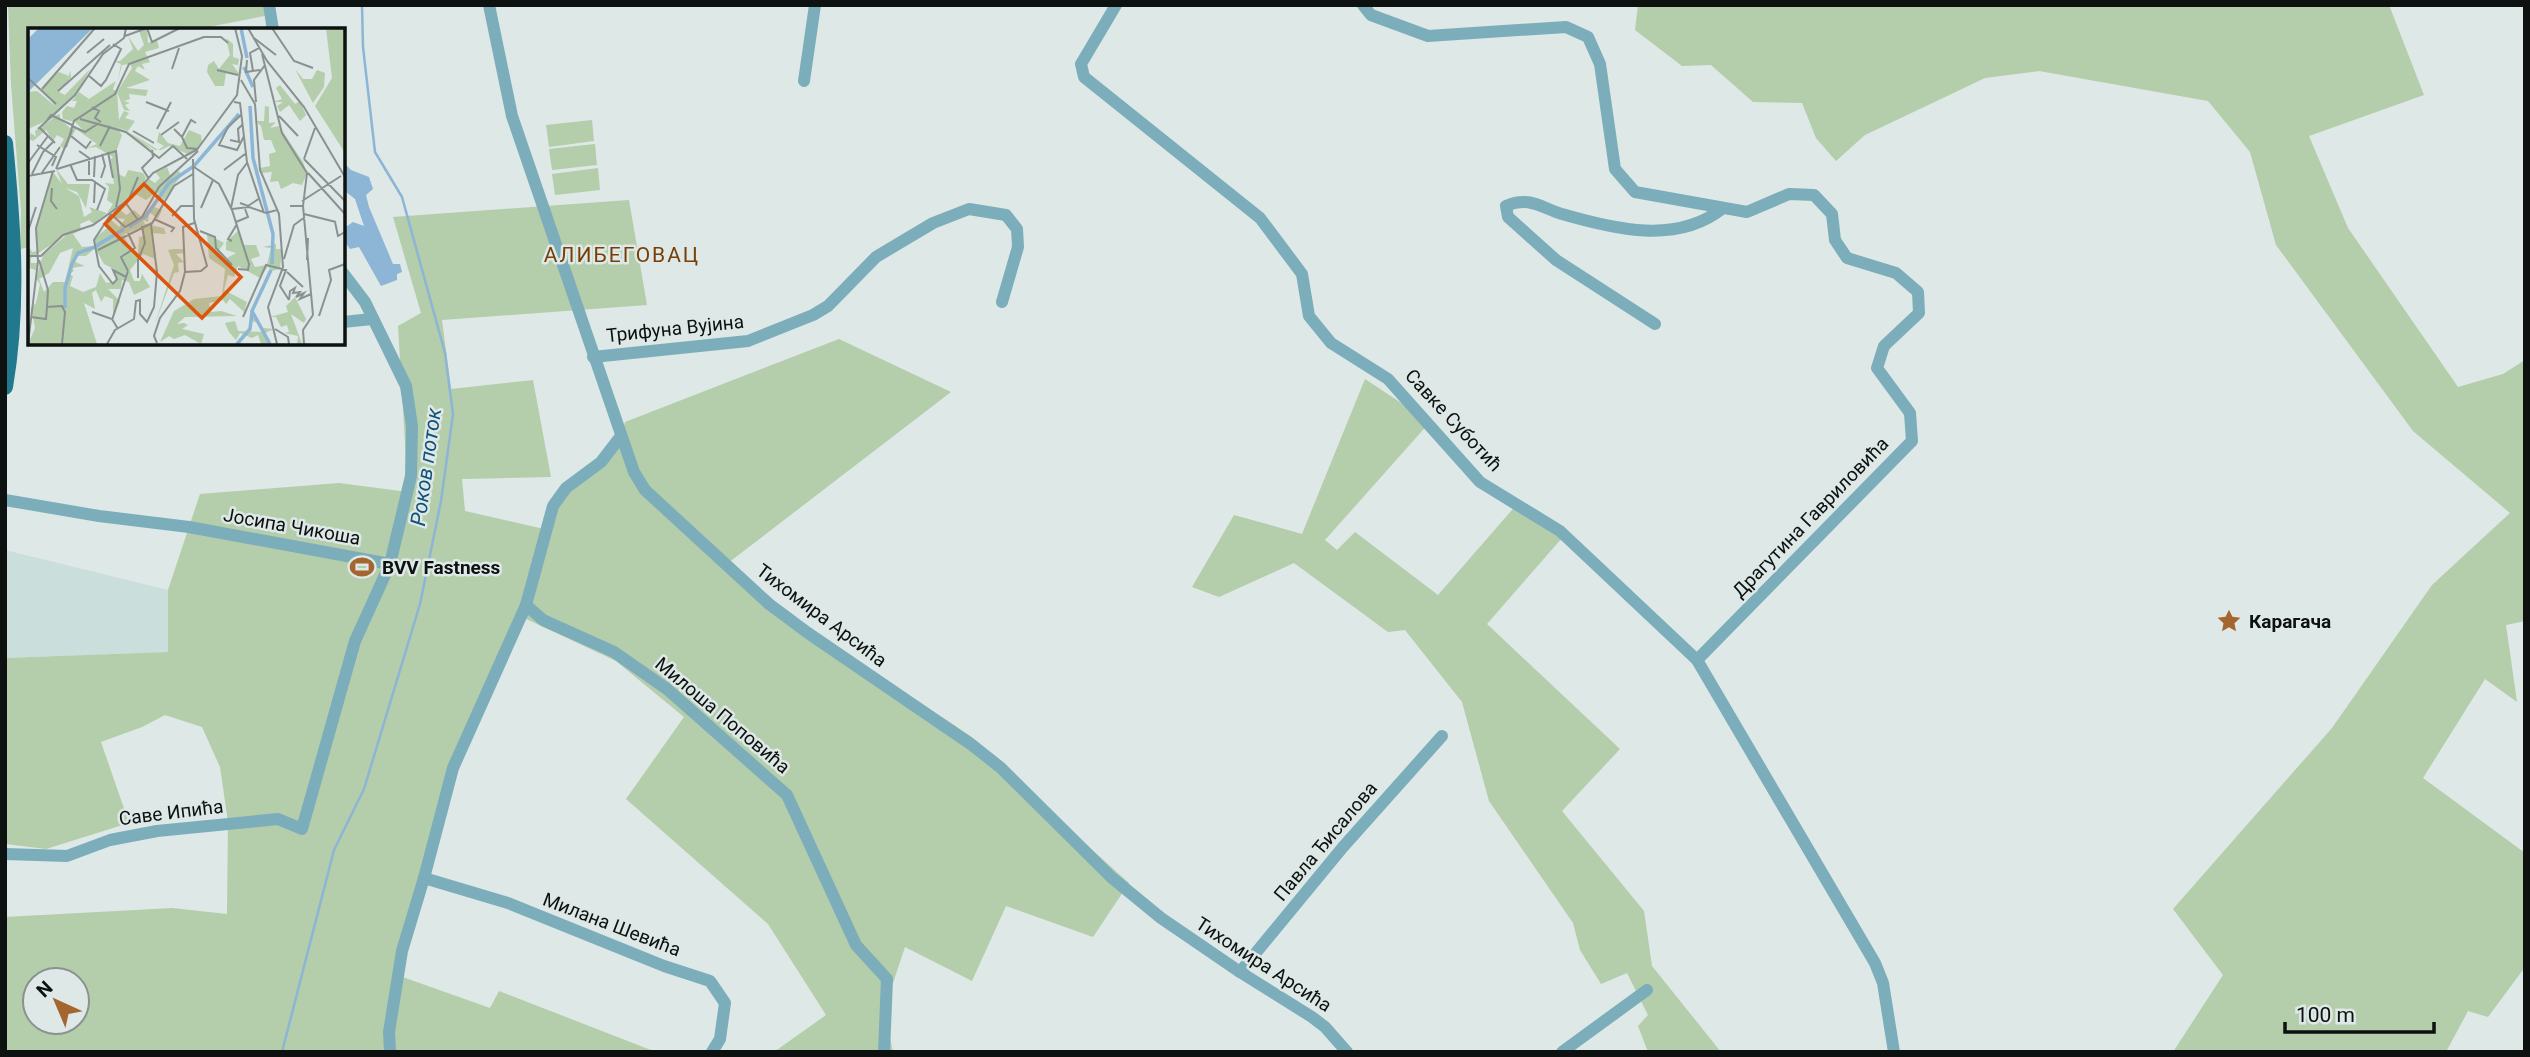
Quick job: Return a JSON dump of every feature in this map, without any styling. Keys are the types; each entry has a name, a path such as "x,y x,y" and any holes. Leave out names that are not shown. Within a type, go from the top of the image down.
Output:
{"main road":[{"path":"5,143 14,267 13,309 5,387"}],"street":[{"path":"270,5 273,28"},
{"name":"Тихомира Арсића","path":"489,5 512,116 621,436 634,472 645,490 769,604 972,745 1001,768 1111,877 1177,930 1312,1017 1325,1027 1347,1052"},
{"path":"804,82 815,5"},
{"name":"Савке Суботић","path":"1116,5 1081,64 1084,77 1260,219 1302,274 1309,316 1331,343 1388,379 1480,482 1560,531 1697,660"},
{"name":"Драгутина Гавриловића","path":"1363,5 1370,15 1428,36 1566,27 1588,37 1600,64 1615,169 1635,192 1747,212 1789,194 1814,195 1832,214 1835,240 1847,258 1896,273 1918,292 1919,313 1884,346 1877,368 1910,413 1912,441 1697,660"},
{"path":"1655,324 1556,260 1508,217 1506,206 1526,200 1593,222 1628,230 1650,231 1674,229 1709,219 1723,208"},
{"name":"Трифуна Вујина","path":"593,357 748,341 761,336 828,306 888,247 933,223 969,209 1006,215 1017,229 1018,247 1002,302"},
{"path":"345,276 365,302 406,386 412,426 411,476 390,564"},
{"path":"345,322 372,319"},
{"path":"390,1052 389,1032 402,951 453,768 526,605 553,506 566,488 601,462 621,436"},
{"name":"Јосипа Чикоша","path":"5,500 99,516 189,527 390,564"},
{"name":"Саве Ипића","path":"5,854 67,856 110,839 157,831 278,819 302,829 355,641 390,564"},
{"name":"Милоша Поповића","path":"526,605 543,620 614,652 667,689 787,795 856,945 887,979 884,1052"},
{"path":"1697,660 1875,963 1883,983 1894,1052"},
{"name":"Павла Ђисалова","path":"1240,972 1343,847 1442,736"},
{"name":"Милана Шевића","path":"424,878 508,903 664,966 710,981 725,1003 720,1039 712,1052"},
{"path":"1562,1052 1647,990"}],"shaded area":[{"path":"5,550 168,590 168,652 5,658"}],"green space":[{"path":"8,5 268,5 270,15 203,28 28,28 28,247 20,249 21,211"},
{"path":"1638,5 2389,5 2424,95 2309,136 2348,228 2458,387 2503,374 2525,360 2525,621 2506,625 2517,702 2485,679 2423,778 2525,853 2525,967 2488,1017 2468,1011 2446,1052 2173,1052 2223,975 2173,909 2332,728 2432,585 2510,513 2413,431 2276,245 2250,152 2208,101 2039,71 1985,78 1865,135 1836,161 1816,138 1802,103 1753,102 1711,65 1682,66 1635,30"},
{"path":"592,120 594,141 549,147 546,125"},
{"path":"595,144 597,165 552,170 549,149"},
{"path":"598,168 600,190 555,195 552,174"},
{"path":"629,200 647,305 442,320 451,389 533,380 551,477 462,479 465,511 544,529 559,489 620,443 625,422 839,339 951,392 728,563 810,630 972,737 1129,883 1093,937 1006,906 972,981 905,947 884,1010 893,1052 774,1052 826,1015 768,924 626,799 684,717 616,661 522,617 451,764 394,974 490,1008 499,991 656,1052 5,1052 5,917 172,908 227,914 228,822 220,767 202,727 165,715 142,727 101,742 129,823 46,849 5,844 5,658 168,652 168,590 200,494 339,483 408,492 398,326 421,313 393,217"},
{"path":"1365,379 1430,422 1325,540 1337,550 1355,532 1438,595 1518,503 1562,538 1487,624 1620,749 1562,811 1644,911 1652,966 1721,1052 1648,1052 1638,1026 1648,1015 1627,973 1601,984 1580,950 1573,923 1489,801 1462,702 1405,630 1388,632 1294,563 1219,597 1192,587 1234,515 1302,534"}],"water":[{"path":"345,164 351,170 369,177 373,189 366,195 369,207 393,264 400,264 402,272 397,274 397,280 381,286 359,247 350,249 345,242 345,228 353,222 364,226 355,199 346,192"}],"waterway":[{"name":"Роков поток","path":"282,1052 334,850 364,789 420,604 441,501 453,414 445,353 402,197 375,152 363,47 362,5"}],"place":[{"name":"BVV Fastness","path":"362,567"},
{"name":"Карагача","path":"2229,621"}],"district":[{"name":"АЛИБЕГОВАЦ","path":"622,255"}]}
